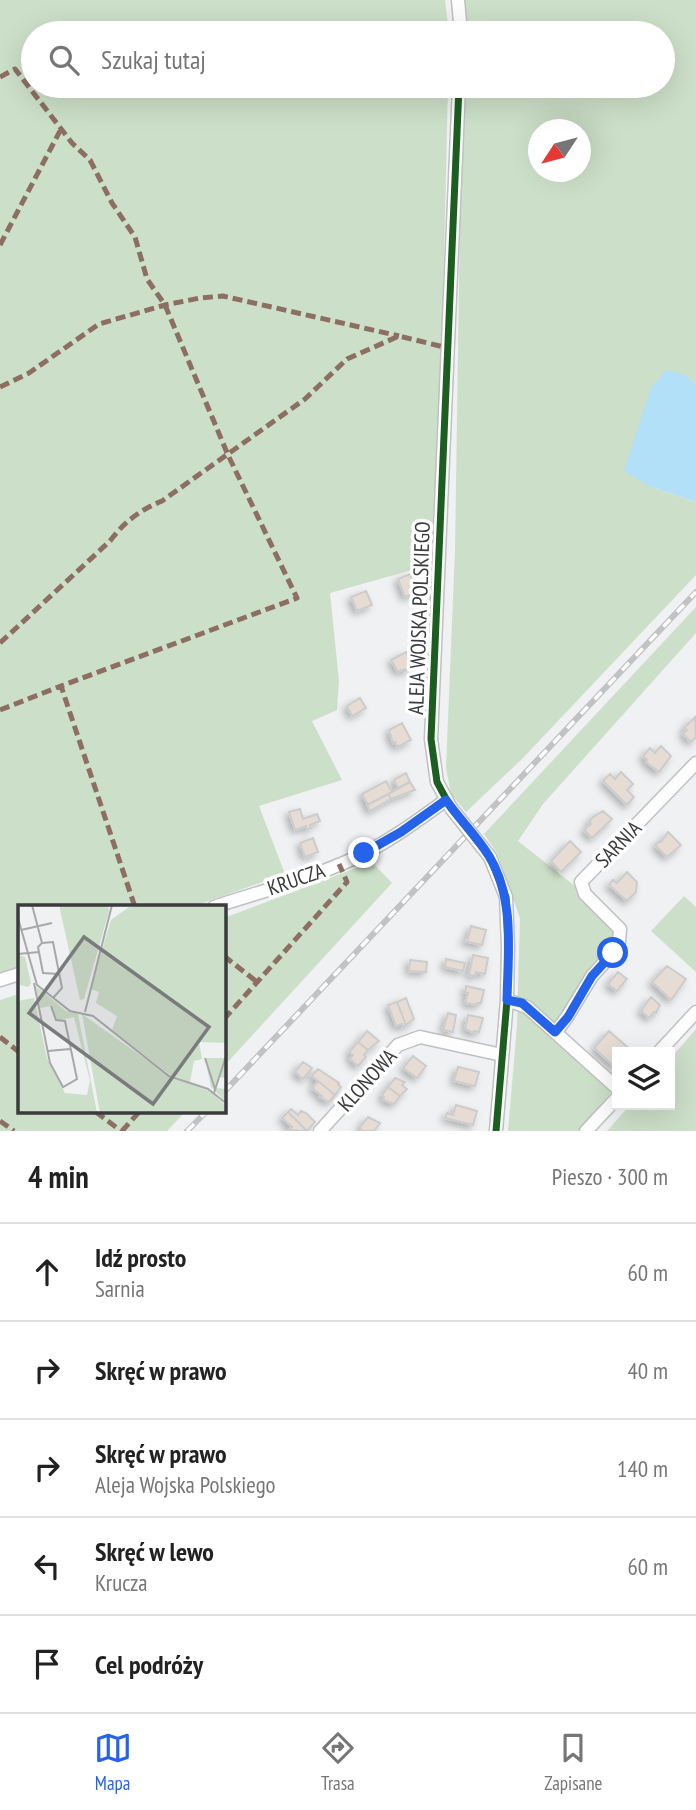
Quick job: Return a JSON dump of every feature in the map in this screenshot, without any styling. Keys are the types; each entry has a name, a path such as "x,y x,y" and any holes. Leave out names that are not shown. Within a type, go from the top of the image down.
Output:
{"street":[{"path":"457,0 460,21"},
{"name":"ALEJA WOJSKA POLSKIEGO","path":"458,98 431,739 437,782 448,804 490,856 506,897 507,1000 496,1131"},
{"name":"SARNIA","path":"555,1032 568,1017 592,976 613,953 619,942 620,929 585,894 581,882 696,763"},
{"name":"KRUCZA","path":"220,905 364,853 448,804"},
{"path":"0,980 18,974"},
{"path":"507,1000 522,1003 612,1083"},
{"path":"664,1047 696,1012"},
{"name":"KLONOWA","path":"329,1128 398,1045 420,1037 502,1055"},
{"path":"586,1131 612,1103"}],"green space":[{"path":"0,0 445,0 448,21 21,21 21,98 448,98 437,563 330,593 339,681 337,710 312,721 342,780 259,806 285,874 198,905 18,905 18,967 0,974"},
{"path":"460,0 696,0 696,385 686,375 649,486 696,502 696,575 522,759 466,812 451,794 446,768 455,551 462,98 675,98 675,21 462,21"},
{"path":"696,607 696,633 543,804 518,841 585,894 620,929 619,942 556,1032 612,1083 612,1092 578,1131 508,1131 517,1026 520,918 497,853 484,834"},
{"path":"372,862 392,883 226,1064 226,917"},
{"path":"684,896 696,907 696,972 651,931"},
{"path":"18,994 18,1114 183,1114 167,1131 0,1131 0,1000"},
{"path":"696,1029 696,1131 607,1131 626,1110 675,1110 675,1053"}],"water":[{"path":"666,370 686,375 696,385 696,502 649,486 624,471 651,388"}],"building":[{"path":"410,574 417,592 405,597 398,579"},
{"path":"366,591 372,605 357,611 351,597"},
{"path":"406,652 412,664 405,671 404,669 398,672 391,660"},
{"path":"360,698 366,708 352,716 347,706"},
{"path":"695,717 696,737 691,742 683,734 687,730 684,728"},
{"path":"402,723 411,740 397,747 389,730"},
{"path":"661,746 671,756 659,772 646,762 643,756 650,748 655,753"},
{"path":"621,772 633,784 627,790 634,797 627,805 603,781 610,774 615,779"},
{"path":"406,773 410,782 398,788 394,780"},
{"path":"386,781 392,792 368,805 362,794"},
{"path":"410,782 415,790 391,799 388,794"},
{"path":"388,794 391,799 370,811 367,805"},
{"path":"300,809 303,819 317,814 320,821 310,825 311,828 307,829 306,826 295,830 289,812"},
{"path":"603,811 612,819 592,838 584,830 591,824 589,822 593,817"},
{"path":"668,832 681,845 667,857 655,845 661,842"},
{"path":"313,838 318,852 305,857 300,843"},
{"path":"570,841 581,852 561,872 551,861"},
{"path":"627,872 637,882 636,892 627,901 609,885 613,880 617,883"},
{"path":"471,926 486,930 482,945 464,941 465,938 468,939"},
{"path":"473,955 488,958 485,974 476,972 475,976 469,975"},
{"path":"446,959 465,963 463,971 445,967"},
{"path":"410,960 427,962 426,972 409,971"},
{"path":"667,966 686,979 671,1000 652,982"},
{"path":"618,972 627,979 617,991 608,984"},
{"path":"466,986 484,990 481,1003 465,1003 468,993 465,992"},
{"path":"651,997 660,1005 656,1013 649,1018 641,1011"},
{"path":"406,998 414,1019 406,1025 397,1002"},
{"path":"397,1002 406,1025 402,1027 402,1024 396,1026 388,1005"},
{"path":"448,1013 456,1015 453,1032 443,1030"},
{"path":"468,1015 483,1018 479,1032 473,1033 465,1029"},
{"path":"367,1031 379,1041 368,1050 358,1042"},
{"path":"609,1031 627,1047 612,1047 612,1064 594,1048"},
{"path":"358,1042 368,1050 358,1066 350,1059 353,1055 349,1052"},
{"path":"413,1056 426,1066 417,1078 403,1068"},
{"path":"303,1062 312,1068 303,1079 295,1072"},
{"path":"458,1067 479,1072 475,1086 454,1081"},
{"path":"318,1069 339,1083 341,1087 335,1095 312,1076"},
{"path":"395,1078 405,1082 402,1085 407,1089 400,1096 388,1087"},
{"path":"318,1081 335,1095 329,1102 312,1088"},
{"path":"388,1087 400,1096 394,1104 383,1100 382,1095"},
{"path":"456,1105 477,1111 473,1125 445,1118 447,1113 453,1115"},
{"path":"291,1109 298,1115 301,1111 306,1113 315,1122 307,1131 288,1112"},
{"path":"288,1112 307,1131 289,1130 292,1127 282,1118"},
{"path":"368,1117 380,1123 374,1131 362,1131 360,1127"}],"railway":[{"path":"226,1090 696,592"},
{"path":"187,1131 204,1114"}],"marked path":[{"path":"0,77 15,69 21,77"},
{"path":"37,98 72,143 90,160 112,203 135,237 147,279 165,305 228,455 297,598 61,686 134,905"},
{"path":"0,245 61,129"},
{"path":"0,387 29,373 99,324 200,298 223,296 399,336"},
{"path":"0,643 133,517 162,501 305,399 347,359 399,336 448,348"},
{"path":"0,710 61,686"},
{"path":"226,1017 347,882 339,864"},
{"path":"226,958 257,982"},
{"path":"0,1037 18,1051"},
{"path":"99,1114 121,1131"},
{"path":"122,1131 137,1114"},
{"path":"0,1121 14,1131"}],"cycle path":[{"path":"458,98 431,739 437,782 451,808 490,857 506,897 507,1000 496,1131"}],"route":[{"path":"364,853 401,832 446,800 490,856 506,897 507,1000 522,1003 555,1032 568,1017 592,976 613,953"}]}
